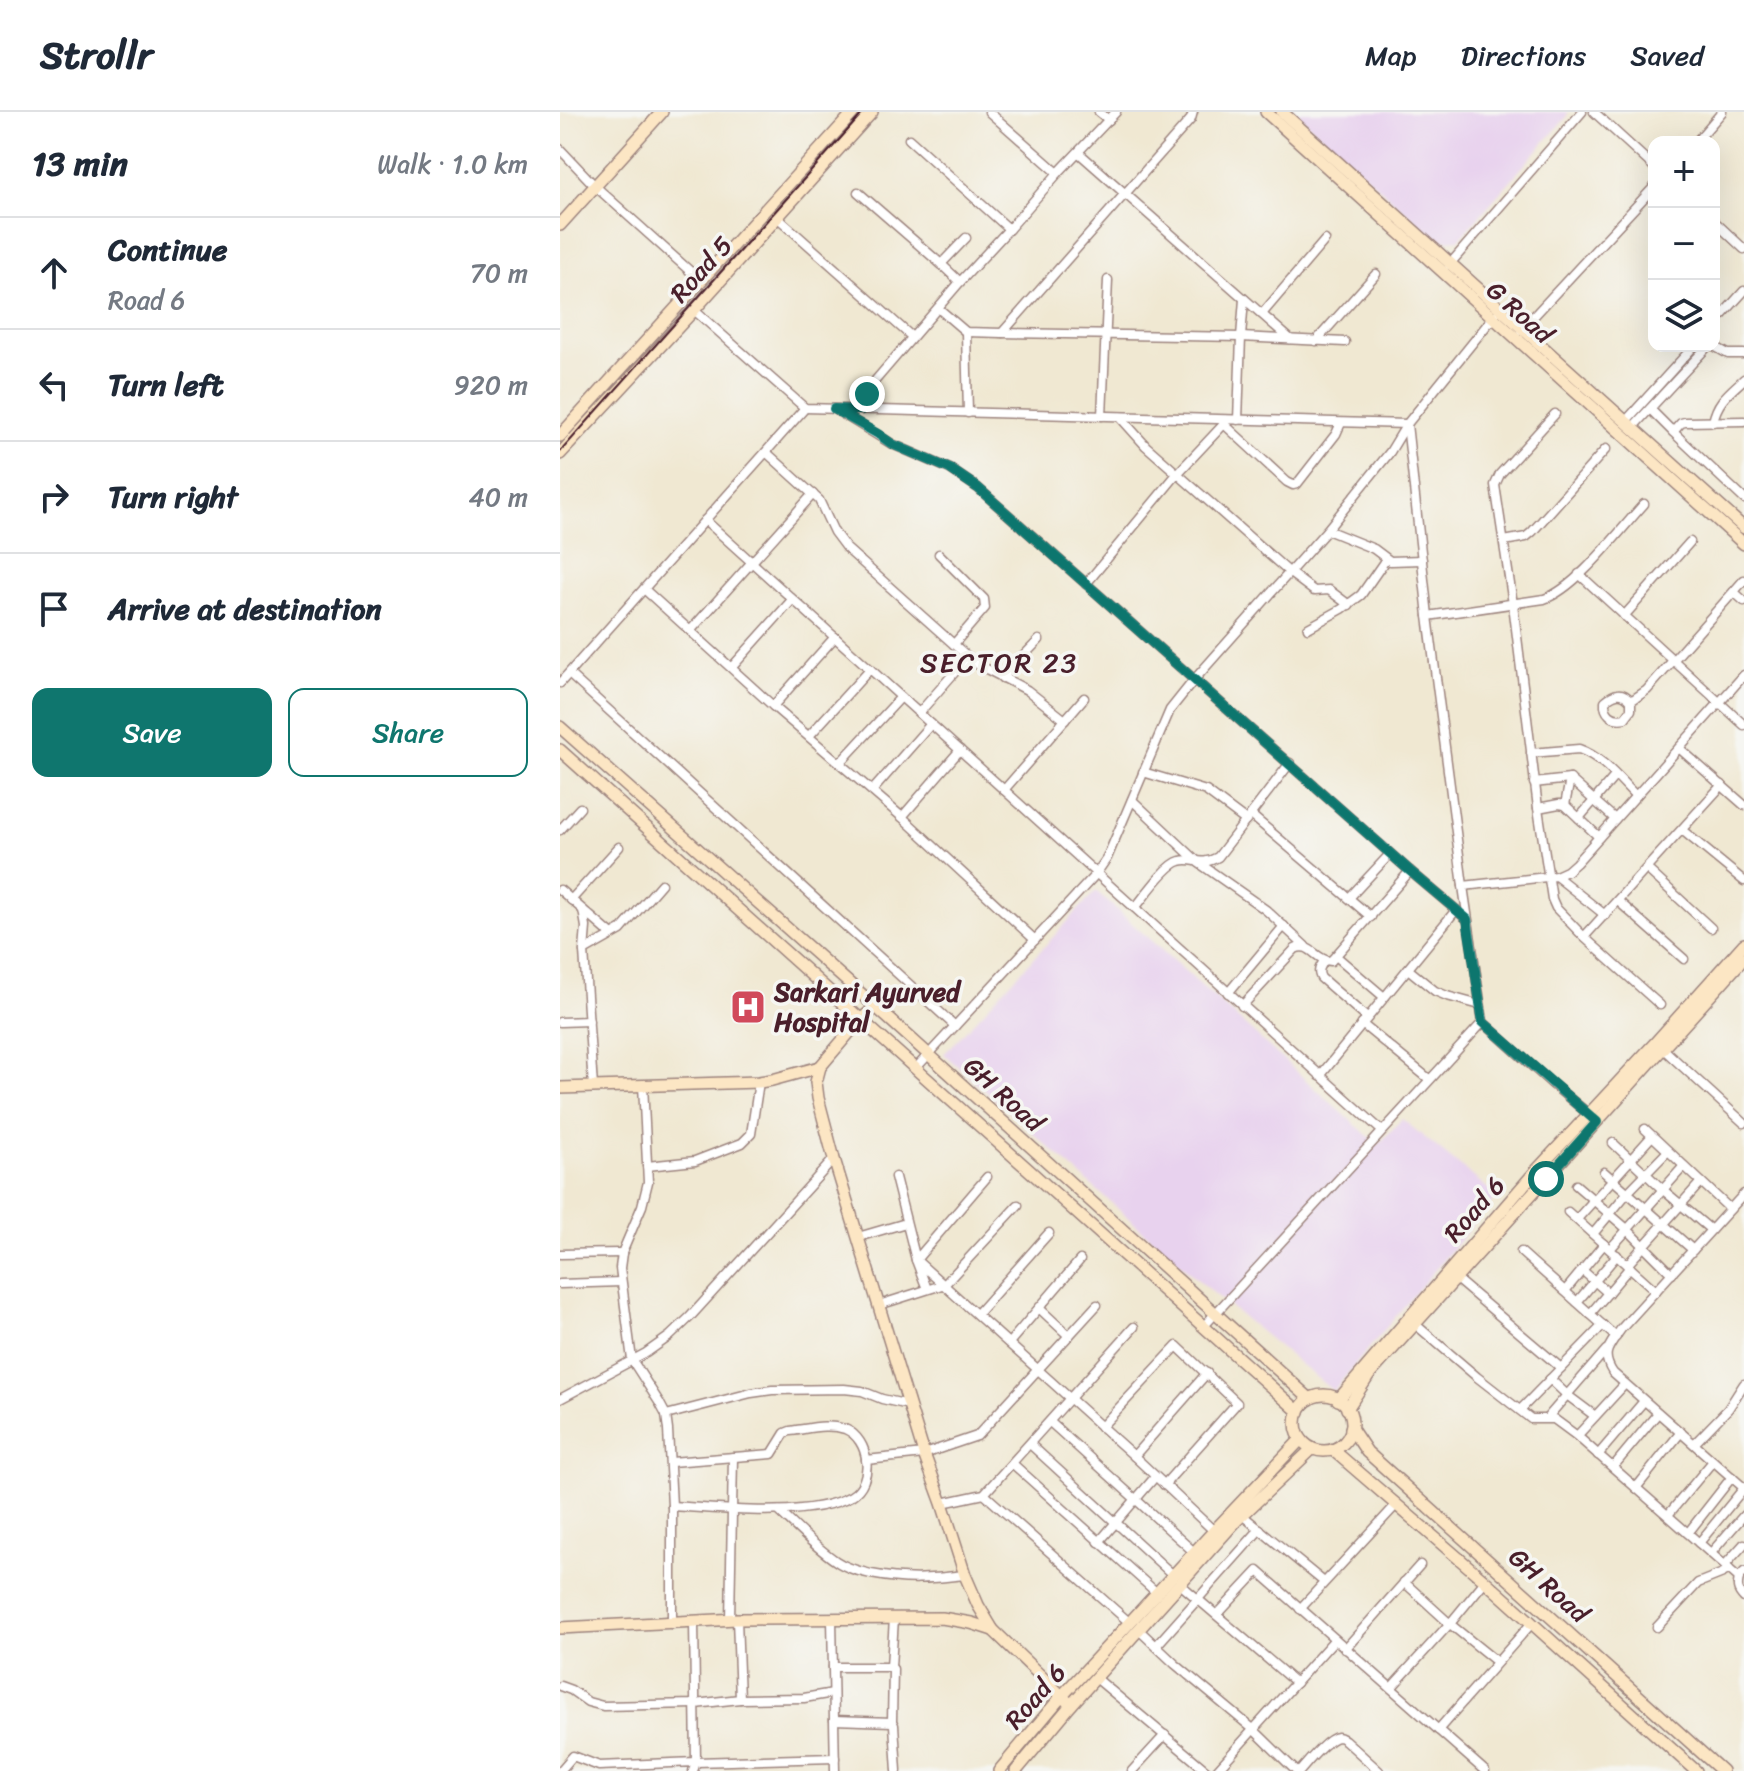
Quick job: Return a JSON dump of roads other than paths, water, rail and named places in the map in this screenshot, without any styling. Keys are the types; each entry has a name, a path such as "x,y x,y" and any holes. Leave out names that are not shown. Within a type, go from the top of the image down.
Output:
{"street":[{"path":"560,225 662,112"},
{"name":"Road 5","path":"560,436 850,118 872,112"},
{"path":"989,112 1058,173"},
{"path":"1099,112 1109,120"},
{"path":"861,410 874,382 912,337 1116,112"},
{"path":"1002,333 1191,119 1193,112"},
{"name":"G Road","path":"1266,112 1447,267"},
{"name":"G Road","path":"1282,112 1519,333 1740,527"},
{"path":"1447,267 1582,112"},
{"path":"1594,112 1648,162"},
{"path":"1701,136 1722,112"},
{"name":"Road 5","path":"560,454 777,217 850,118"},
{"path":"909,139 1009,229"},
{"path":"560,149 595,186 701,281"},
{"path":"1079,153 1290,340"},
{"path":"858,192 960,282"},
{"path":"1519,333 1648,193"},
{"path":"777,217 912,337"},
{"path":"1720,227 1744,249"},
{"path":"941,264 966,238"},
{"path":"1262,314 1325,240"},
{"path":"1316,341 1376,274"},
{"path":"1102,416 1108,280"},
{"path":"1720,317 1744,291"},
{"path":"1238,420 1244,299"},
{"path":"938,308 966,332 1345,342"},
{"path":"694,310 805,408 1225,422 1407,424"},
{"path":"916,1068 1096,874 1107,858 1170,710 1327,530 1497,313"},
{"path":"966,332 968,413"},
{"name":"G Road","path":"1519,333 1628,425 1740,527 1744,544"},
{"path":"1720,350 1728,354 1744,354"},
{"path":"1628,425 1689,352"},
{"path":"1628,425 1650,409 1705,352"},
{"path":"1713,422 1720,402 1744,379"},
{"path":"560,683 805,408"},
{"path":"834,409 892,444 961,475 978,488 1467,919"},
{"path":"1650,409 1744,499"},
{"path":"1555,414 1495,485 1513,604 1534,783 1553,876 1552,899 1556,908 1584,937 1660,1005"},
{"path":"1120,417 1146,446 1290,573 1314,591 1329,590 1349,605"},
{"path":"1673,432 1681,423 1744,421"},
{"path":"1225,422 1293,485 1332,440 1341,423"},
{"path":"1086,584 1177,474 1225,422"},
{"path":"1407,424 1428,616 1483,1022 1593,1118"},
{"path":"1504,541 1526,537 1532,532 1606,449"},
{"path":"766,452 813,494 841,542 968,657 1027,690 1065,720"},
{"path":"691,630 813,494"},
{"path":"1428,616 1544,599 1558,594 1644,504"},
{"path":"705,520 1382,1131"},
{"path":"1327,530 1374,549 1386,559 1422,560"},
{"path":"1624,616 1690,542"},
{"path":"939,554 986,603 954,644"},
{"path":"1308,628 1349,605 1368,588 1386,559"},
{"path":"1579,574 1744,725"},
{"path":"1631,701 1647,690 1744,580"},
{"path":"644,589 902,817 1035,940"},
{"path":"1734,592 1744,601"},
{"path":"732,667 792,600"},
{"path":"773,706 835,637"},
{"path":"1002,678 1039,640"},
{"path":"919,713 968,657"},
{"path":"809,736 870,669"},
{"path":"569,674 955,1026"},
{"path":"1463,886 1553,876 1567,871 1744,675"},
{"path":"840,763 901,697"},
{"path":"1004,790 1084,698"},
{"path":"872,791 931,724"},
{"name":"GH Road","path":"560,727 1310,1399"},
{"path":"1679,748 1744,805"},
{"path":"1531,753 1579,749 1596,757 1636,796"},
{"name":"GH Road","path":"560,750 1299,1412"},
{"path":"902,817 960,750"},
{"path":"1135,908 1172,864 1184,860 1199,863 1218,857 1290,763"},
{"path":"1143,772 1206,791 1249,818 1371,917"},
{"path":"1579,818 1615,776"},
{"path":"1534,783 1570,779 1615,819"},
{"path":"1565,805 1570,779"},
{"path":"1584,937 1722,785"},
{"path":"1132,800 1199,863 1266,910 1324,961 1331,961 1336,956 1410,871"},
{"path":"1538,808 1565,805 1599,837"},
{"path":"560,830 580,808"},
{"path":"1682,830 1744,881"},
{"path":"571,900 619,847"},
{"path":"1349,898 1390,854"},
{"path":"1647,869 1711,928"},
{"path":"1553,876 1605,915"},
{"path":"584,951 621,930 661,884"},
{"path":"560,890 612,935"},
{"path":"1618,901 1684,959"},
{"path":"583,910 593,1087"},
{"path":"1320,1076 1456,910"},
{"path":"1228,993 1284,926"},
{"name":"Road 6","path":"1660,1046 1744,944"},
{"path":"1242,1006 1295,949 1305,946"},
{"path":"1336,956 1384,997"},
{"name":"Road 6","path":"1347,1409 1369,1375 1593,1118 1744,958"},
{"path":"1324,961 1319,969 1321,978 1429,1079"},
{"path":"1408,969 1435,991 1480,1005"},
{"path":"876,1007 860,1020 820,1067 816,1082 818,1098 834,1159 924,1454 978,1605 993,1630 1071,1705"},
{"path":"560,1022 589,1021"},
{"path":"1203,1327 1483,1022"},
{"path":"1660,1046 1744,1123"},
{"path":"560,1088 759,1082 820,1067"},
{"path":"647,1166 695,1161 742,1143 751,1134 759,1082"},
{"path":"643,1085 648,1182 642,1206 622,1253 620,1268 632,1360 666,1415 671,1462 672,1624"},
{"name":"Road 6","path":"1338,1400 1535,1172 1593,1118"},
{"path":"1577,1219 1631,1160 1649,1133 1730,1209"},
{"path":"1613,1143 1711,1230"},
{"path":"1593,1234 1668,1151"},
{"path":"560,1399 646,1353 670,1336 834,1159"},
{"path":"1565,1291 1582,1270 1610,1249 1684,1166"},
{"path":"1604,1172 1693,1250"},
{"path":"895,1177 916,1260 927,1289"},
{"path":"916,1260 987,1177"},
{"path":"1590,1314 1644,1246 1701,1182"},
{"path":"1576,1185 1627,1229 1672,1274"},
{"path":"1547,1418 1744,1194"},
{"path":"879,1305 945,1284 1018,1205"},
{"path":"1568,1212 1656,1291"},
{"path":"858,1237 906,1223"},
{"path":"977,1314 1049,1233"},
{"path":"1577,1302 1595,1281 1610,1249"},
{"path":"1521,1252 1616,1337"},
{"path":"560,1254 622,1253"},
{"path":"916,1260 1214,1531"},
{"path":"1009,1343 1080,1260"},
{"path":"1582,1270 1608,1293"},
{"path":"1455,1278 1561,1368"},
{"path":"560,1284 621,1282"},
{"path":"866,1460 924,1454 977,1436 1097,1305"},
{"path":"1039,1308 1069,1336"},
{"path":"1415,1324 1531,1419 1554,1419 1577,1436 1727,1567 1741,1575 1737,1586 1744,1598"},
{"path":"1520,1410 1603,1325"},
{"path":"942,1503 984,1494 1134,1327"},
{"path":"1101,1427 1177,1346 1207,1373 1237,1403 1164,1485"},
{"path":"1606,1350 1606,1360 1613,1373 1744,1488 1699,1543"},
{"path":"1134,1456 1207,1373"},
{"path":"1550,1379 1595,1416"},
{"path":"1577,1436 1625,1384"},
{"path":"1694,1444 1735,1400 1744,1384"},
{"path":"666,1415 772,1390 844,1389 909,1405"},
{"path":"1324,1396 1338,1400 1347,1409 1351,1428 1342,1445 1333,1450 1319,1451 1301,1439 1296,1421 1310,1399 1324,1396"},
{"path":"1735,1400 1744,1407"},
{"path":"1598,1455 1644,1401"},
{"path":"1613,1467 1658,1413"},
{"path":"1050,1422 1194,1552"},
{"path":"671,1462 772,1454 785,1433 828,1427 842,1428 852,1433 866,1460 866,1478 860,1489 827,1504 779,1511 672,1506"},
{"name":"GH Road","path":"1351,1428 1367,1452 1722,1771"},
{"path":"1636,1488 1681,1432"},
{"name":"Road 6","path":"1016,1771 1096,1678 1157,1593 1177,1579 1194,1552 1301,1439"},
{"path":"1030,1444 1199,1600 1296,1683"},
{"name":"Road 6","path":"1000,1771 1061,1697 1177,1579 1312,1449"},
{"name":"GH Road","path":"1333,1450 1485,1581 1696,1771"},
{"path":"733,1457 734,1620 740,1699"},
{"path":"1668,1515 1713,1461"},
{"path":"1013,1464 1157,1593"},
{"path":"1099,1542 1155,1477"},
{"path":"1688,1533 1732,1477"},
{"path":"734,1489 751,1510"},
{"path":"984,1494 1298,1771 1319,1750 1339,1737 1379,1771"},
{"path":"1300,1609 1397,1504"},
{"path":"779,1511 845,1567 908,1580 965,1575"},
{"path":"1242,1515 1324,1582"},
{"path":"1711,1553 1744,1515"},
{"path":"1156,1646 1260,1529"},
{"path":"1657,1627 1698,1583 1723,1573 1744,1544"},
{"path":"1345,1649 1420,1565"},
{"path":"1217,1615 1258,1571 1485,1771"},
{"path":"1391,1688 1485,1581"},
{"path":"1404,1582 1497,1662"},
{"path":"894,1618 892,1722 897,1771"},
{"path":"560,1628 734,1620 942,1618 993,1630"},
{"path":"832,1619 835,1771"},
{"path":"694,1622 695,1766"},
{"path":"1438,1730 1531,1624"},
{"path":"1216,1771 1335,1639"},
{"path":"833,1667 891,1667"},
{"path":"1096,1678 1207,1771"},
{"path":"560,1686 588,1702 603,1706 804,1698 833,1693"},
{"path":"834,1720 892,1722"},
{"path":"1132,1771 1165,1735"},
{"path":"560,1771 573,1756 599,1766 695,1766 835,1758"},
{"path":"776,1771 779,1760"},
{"path":"1140,1762 1145,1771"}],"railway":[{"path":"560,452 864,112"}],"place":[{"name":"Sarkari Ayurved Hospital","path":"748,1007"}],"district":[{"name":"SECTOR 23","path":"999,662"}]}
